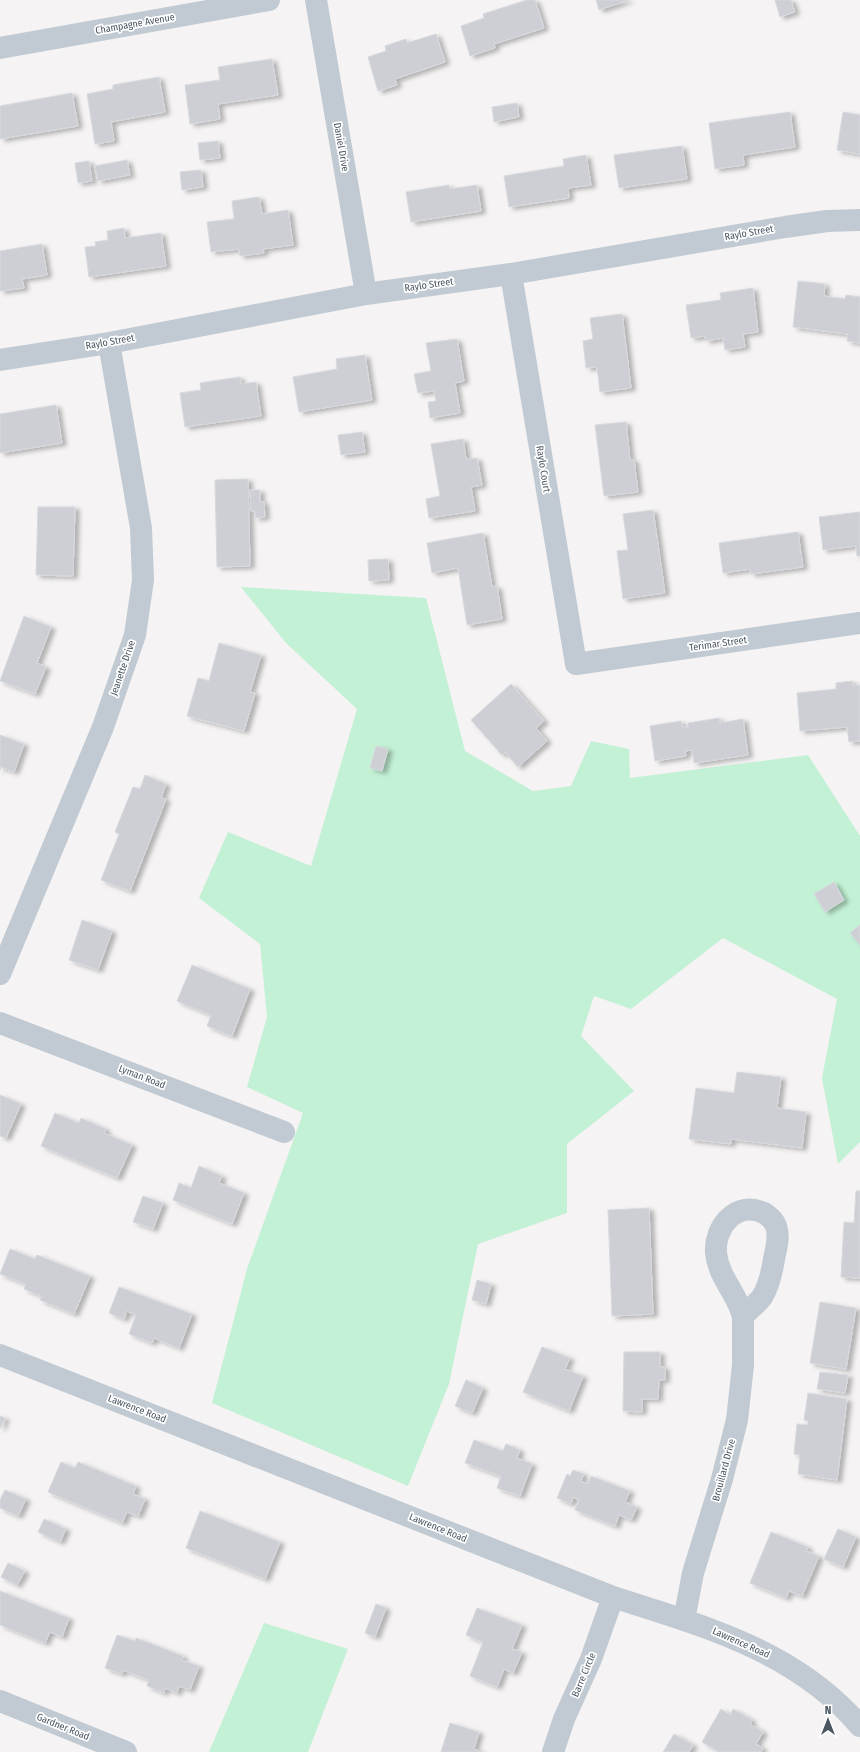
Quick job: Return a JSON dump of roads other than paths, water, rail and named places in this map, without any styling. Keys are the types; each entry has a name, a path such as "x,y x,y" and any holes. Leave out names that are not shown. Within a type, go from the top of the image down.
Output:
{"street":[{"name":"Champagne Avenue","path":"0,48 269,0"},
{"name":"Daniel Drive","path":"316,0 366,294"},
{"name":"Raylo Street","path":"0,360 109,343 366,294 511,274 785,226 827,221 860,220"},
{"name":"Raylo Court","path":"511,274 576,664"},
{"name":"Jeanette Drive","path":"0,974 103,728 135,635 143,580 141,528 109,343"},
{"name":"Terimar Street","path":"576,664 860,623"},
{"name":"Lyman Road","path":"0,1023 284,1132"},
{"name":"Brouillard Drive","path":"684,1620 693,1572 722,1479 737,1420 742,1373 743,1317"},
{"name":"Lawrence Road","path":"0,1355 613,1597 736,1639 790,1666 830,1694 860,1726"},
{"name":"Barre Circle","path":"553,1752 564,1719 591,1659 613,1597"},
{"name":"Gardner Road","path":"0,1701 126,1752"}]}
